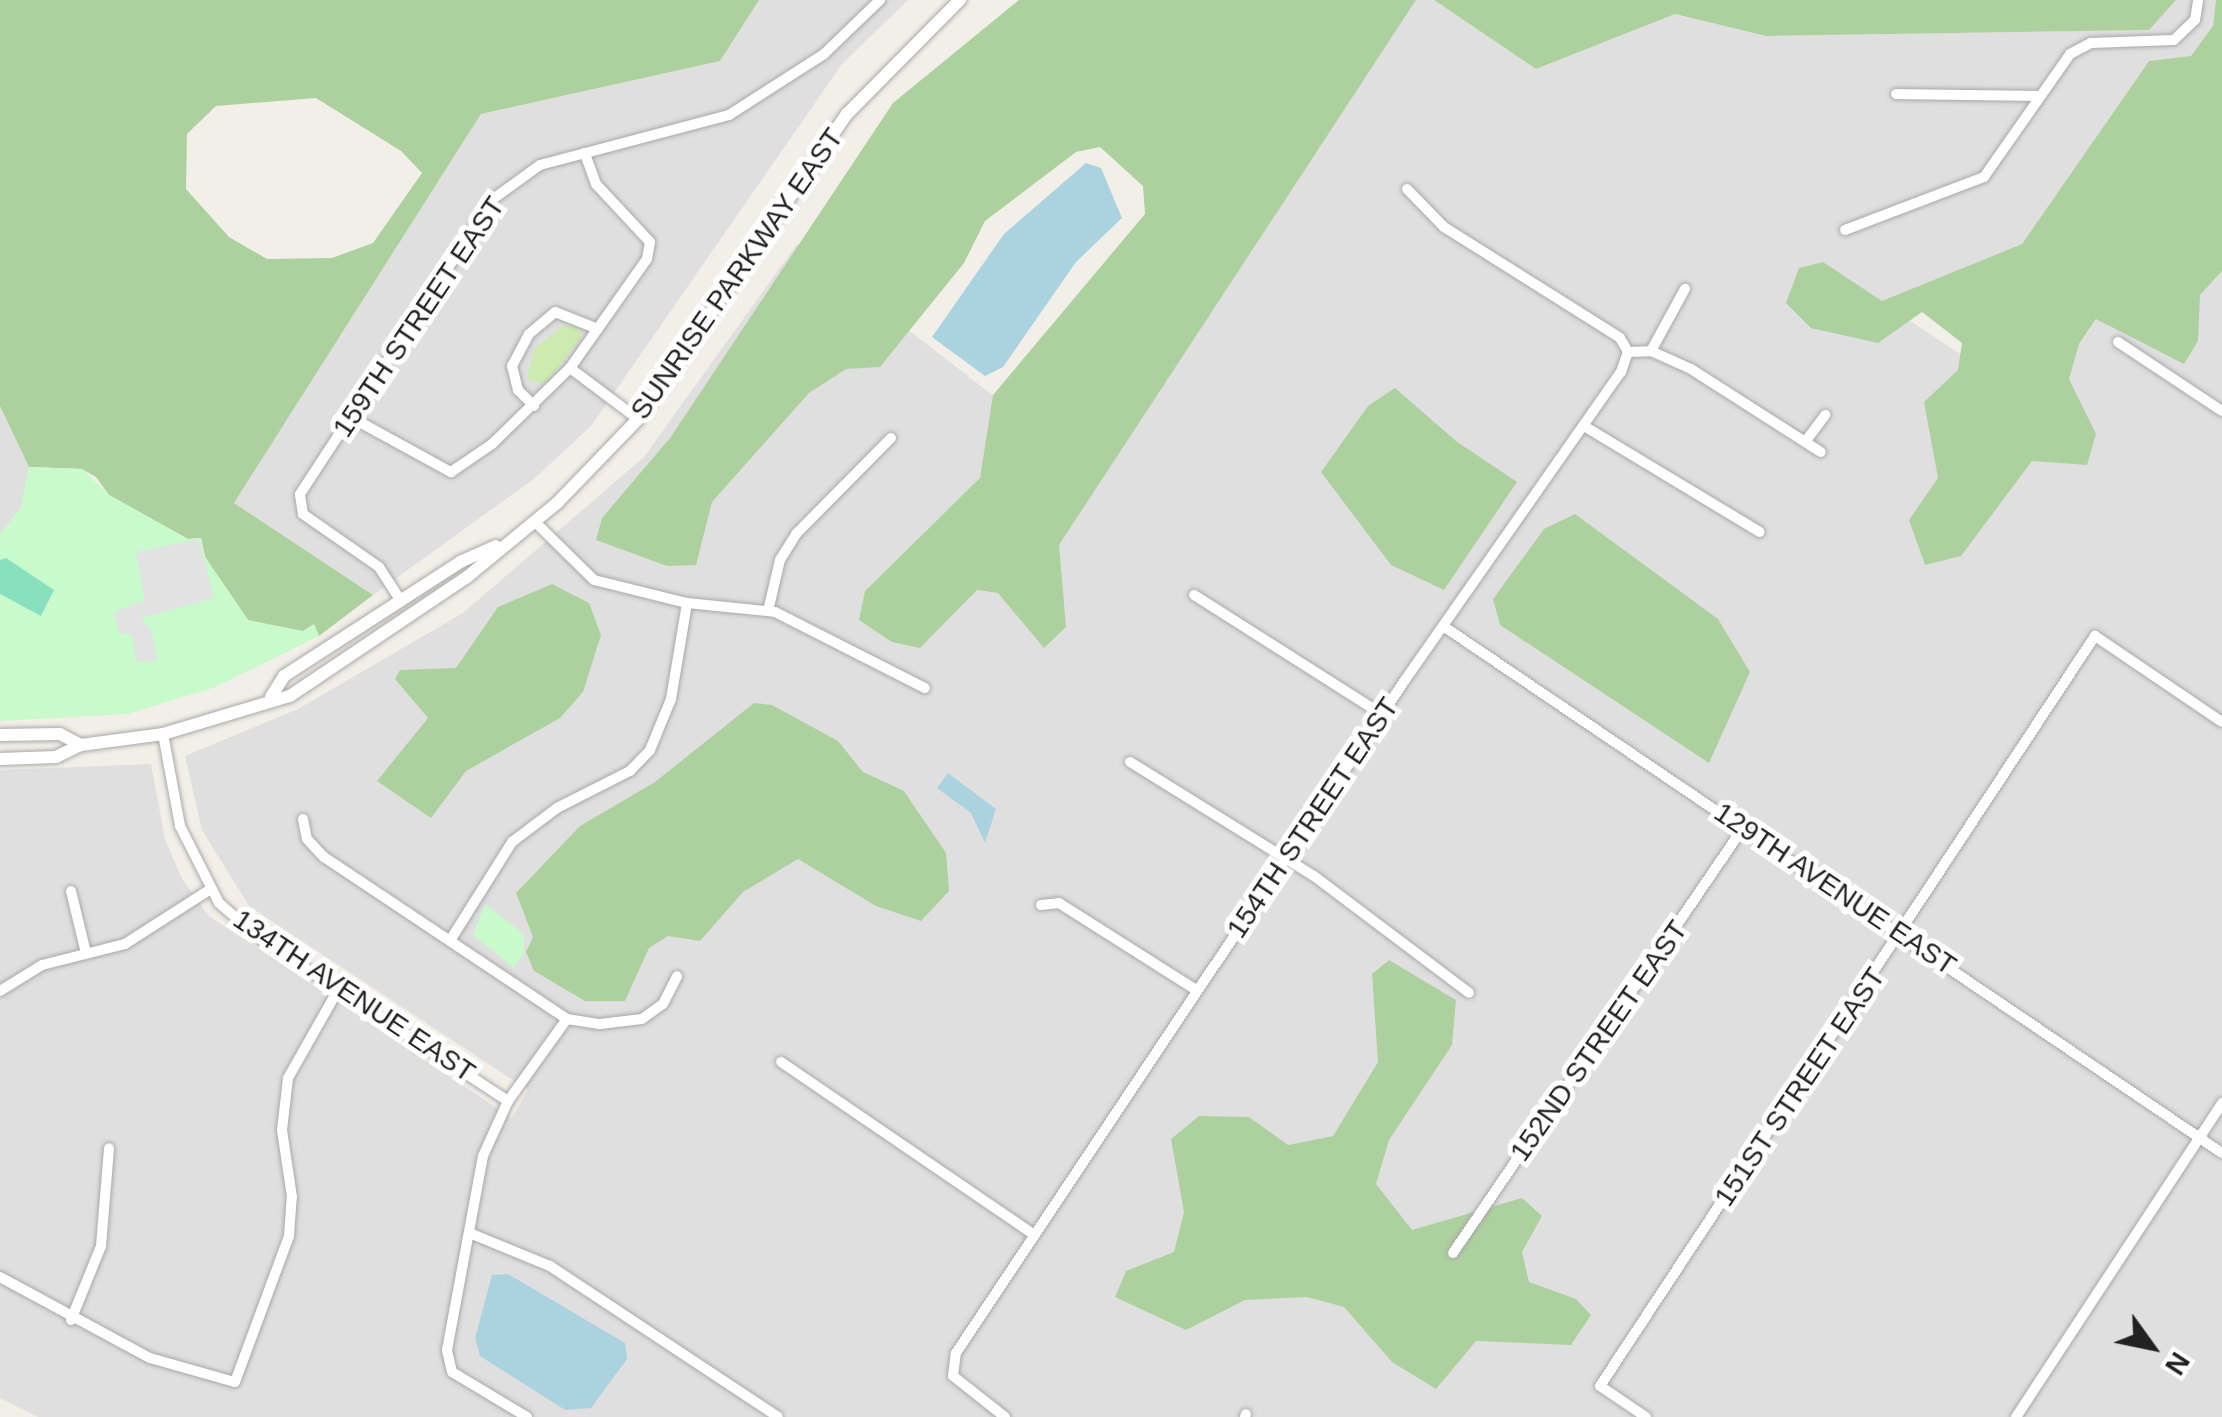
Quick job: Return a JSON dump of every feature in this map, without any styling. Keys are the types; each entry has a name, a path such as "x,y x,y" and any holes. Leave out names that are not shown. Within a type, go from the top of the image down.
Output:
{"street":[{"name":"159TH STREET EAST","path":"402,601 379,567 298,505 305,484 354,419 493,199 530,170 729,115 824,54 880,0"},
{"name":"SUNRISE PARKWAY EAST","path":"163,734 271,696 290,696 344,665 467,578 534,520 638,419 847,114 908,46 960,0"},
{"path":"1845,230 1984,177 2038,96 2081,46 2159,44 2183,36 2198,0"},
{"path":"1896,94 2038,96"},
{"path":"354,419 451,472 534,406 570,368 647,259 650,242 607,198 585,153"},
{"path":"1407,189 1444,227 1620,338 1628,352 1651,351 1821,452"},
{"path":"1651,351 1685,289"},
{"path":"534,406 518,390 512,366 529,334 555,312 598,328"},
{"path":"2118,342 2222,411"},
{"name":"154TH STREET EAST","path":"1005,1417 964,1388 950,1367 1196,990 1584,426 1628,352"},
{"path":"570,368 638,419"},
{"path":"1806,442 1824,415"},
{"path":"1584,426 1760,532"},
{"path":"768,611 780,560 796,534 890,438"},
{"path":"534,520 594,580 687,603 768,611 819,630 924,688"},
{"name":"SUNRISE PARKWAY EAST","path":"271,696 284,676 460,562 507,540"},
{"path":"1194,595 1384,715"},
{"path":"450,939 512,842 557,808 630,771 650,750 671,699 687,603"},
{"name":"129TH AVENUE EAST","path":"1446,628 2222,1153"},
{"name":"151ST STREET EAST","path":"1646,1417 1600,1386 1903,934 2095,636 2222,722"},
{"path":"0,735 60,734 81,745"},
{"path":"0,759 56,758 81,745 163,734"},
{"name":"134TH AVENUE EAST","path":"163,734 180,826 210,890 240,924 508,1102"},
{"path":"1130,762 1257,846 1287,859 1454,975 1470,993"},
{"path":"303,819 307,839 324,857 567,1019 600,1024 642,1018 663,1004 676,976"},
{"name":"152ND STREET EAST","path":"1453,1253 1743,828"},
{"path":"0,991 42,965 125,944 210,890"},
{"path":"71,891 86,952"},
{"path":"1042,905 1060,903 1196,990"},
{"path":"0,1277 71,1320 165,1364 235,1382 289,1236 282,1104 288,1078 338,990"},
{"path":"527,1417 447,1366 472,1234 478,1171 508,1102 567,1019"},
{"path":"781,1062 1035,1235"},
{"path":"2016,1417 2222,1103"},
{"path":"71,1320 102,1246 109,1148"},
{"path":"472,1234 550,1266 778,1417"}],"shaded area":[{"path":"759,0 908,0 842,64 591,426 535,478 373,595 234,503 481,114 719,61"},
{"path":"1416,0 1434,0 1536,69 1675,14 1766,36 2148,30 2176,0 2216,0 2213,26 2191,57 2149,61 2022,244 1882,302 2038,406 2222,132 2222,1417 38,1417 0,1398 0,770 151,764 165,839 182,879 209,916 512,1118 528,1090 249,906 202,830 185,756 298,709 463,613 644,457 797,244 1096,475"},
{"path":"0,406 29,467 21,507 0,535"},
{"path":"199,539 214,598 141,618 152,632 157,660 137,662 131,634 119,633 114,612 145,600 136,552"}],"green space":[{"path":"0,0 759,0 720,61 481,114 234,503 373,595 319,636 313,625 303,631 267,628 248,620 205,557 201,538 188,539 109,495 96,477 82,469 29,467 0,406","holes":["316,98 401,151 422,173 373,243 332,258 267,259 229,237 186,189 187,134 216,106"]},
{"path":"1019,0 1416,0 1059,545 1066,627 1044,648 998,593 977,590 920,648 892,642 859,620 865,591 980,478 993,395 1145,214 1143,186 1100,147 1076,152 985,221 964,263 880,367 846,369 809,393 712,502 696,565 667,566 596,540 602,518 670,438 893,103"},
{"path":"1434,0 2176,0 2149,30 1766,36 1675,14 1536,69"},
{"path":"2216,0 2222,0 2222,271 2200,295 2198,341 2184,364 2096,319 2079,344 2069,379 2096,434 2087,465 2032,461 1961,556 1925,565 1909,520 1938,478 1924,402 1958,370 1962,343 1922,312 1878,343 1811,328 1786,303 1799,268 1823,262 1882,301 2022,244 2149,61 2191,56 2213,26"},
{"path":"563,326 578,326 582,337 546,382 532,382 527,377 535,348"},
{"path":"1395,388 1456,441 1517,482 1444,590 1391,565 1321,472 1368,406"},
{"path":"29,467 82,469 109,495 188,539 201,538 205,557 248,620 303,631 314,624 319,636 213,688 127,714 0,721 0,535 21,507"},
{"path":"1575,514 1718,619 1750,672 1709,763 1500,625 1493,599 1544,529"},
{"path":"6,558 54,590 41,616 0,594 0,560"},
{"path":"552,584 589,603 601,635 583,692 560,718 466,771 431,818 377,781 428,718 395,679 400,670 456,668 498,607"},
{"path":"754,703 772,705 838,741 863,772 904,791 946,853 949,891 921,921 876,906 798,859 743,892 700,941 668,936 649,948 625,1001 585,1001 534,971 526,952 533,937 516,893 580,826 655,782"},
{"path":"485,904 524,934 524,952 514,968 473,935"},
{"path":"1389,960 1456,1000 1452,1045 1389,1140 1376,1184 1412,1230 1522,1198 1542,1216 1522,1252 1529,1282 1576,1299 1591,1315 1571,1345 1476,1341 1436,1389 1392,1362 1344,1307 1307,1297 1245,1300 1186,1330 1115,1297 1126,1271 1174,1252 1184,1212 1171,1139 1199,1116 1249,1117 1288,1145 1333,1136 1378,1062 1372,974"}],"water":[{"path":"1086,163 1101,168 1122,218 1076,262 1003,367 985,376 932,337 1004,234"},
{"path":"948,773 996,809 985,843 971,813 937,788"},
{"path":"508,1274 625,1343 627,1359 591,1408 565,1410 480,1356 475,1338 492,1275"}]}
